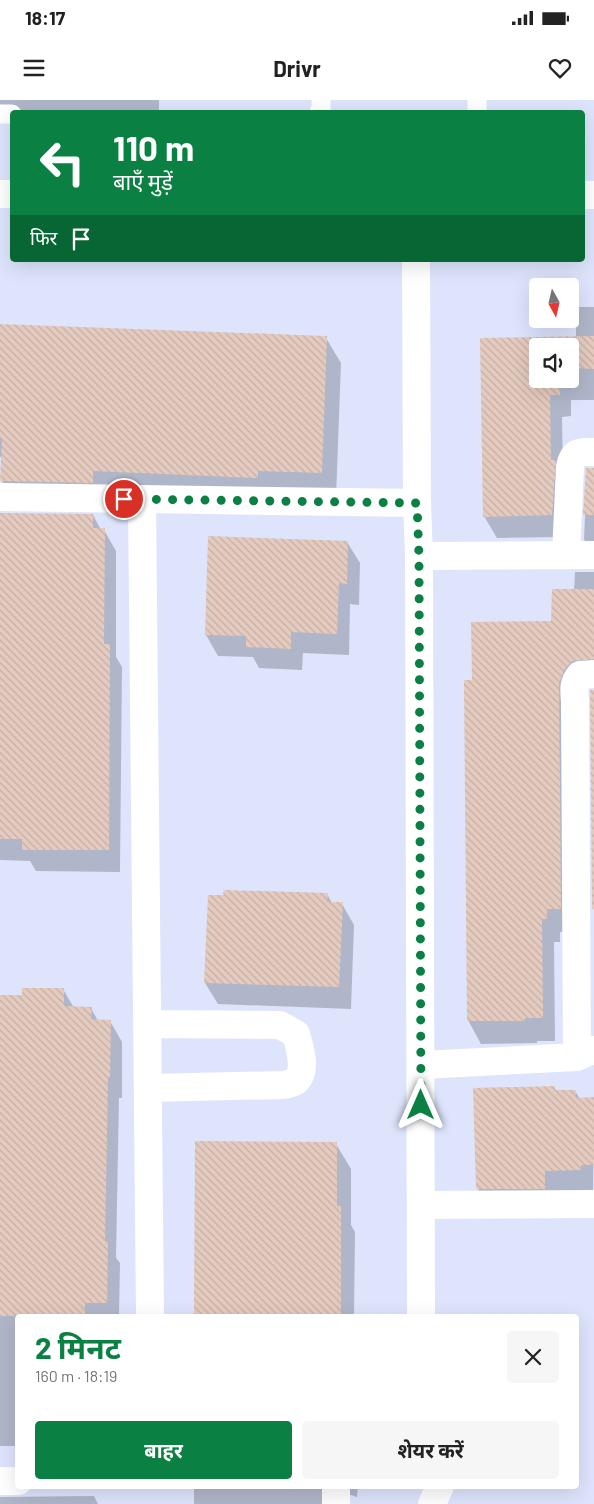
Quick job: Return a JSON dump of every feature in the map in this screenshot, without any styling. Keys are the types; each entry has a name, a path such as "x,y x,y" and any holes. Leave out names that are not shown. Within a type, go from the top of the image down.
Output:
{"street":[{"path":"416,262 419,556 421,1314"},
{"path":"566,555 572,458 577,453 594,452"},
{"path":"0,497 417,503"},
{"path":"142,499 150,1314"},
{"path":"419,556 594,555"},
{"path":"421,1065 586,1053 574,687 575,680 580,675 594,674"},
{"path":"148,1024 280,1025 296,1034 302,1069 296,1081 284,1085 148,1088"},
{"path":"421,1205 594,1204"},
{"path":"0,1481 15,1481"},
{"path":"336,1489 336,1504"},
{"path":"432,1504 439,1489"}],"building":[{"path":"0,324 327,336 322,473 258,471 258,478 93,471 93,483 0,481 2,438 0,438"},
{"path":"594,336 594,369 579,368 579,338 529,338 529,388 560,388 560,395 550,395 551,460 556,460 552,515 483,517 480,338"},
{"path":"586,468 594,468 594,515 583,515"},
{"path":"0,513 93,514 93,528 105,528 104,644 110,644 109,850 22,850 22,839 0,839"},
{"path":"208,536 348,541 347,584 339,583 337,634 291,632 291,649 246,647 246,636 205,635"},
{"path":"552,589 594,589 594,659 572,661 564,670 559,684 561,909 547,909 547,919 542,919 543,1018 525,1018 524,1021 467,1021 464,680 472,680 471,622 551,621"},
{"path":"590,690 594,690 594,909 592,909"},
{"path":"224,890 328,893 327,902 343,902 339,987 204,983 208,895 223,895"},
{"path":"22,988 64,988 64,1006 92,1007 91,1019 111,1020 105,1241 108,1241 107,1303 85,1303 85,1314 15,1314 15,1316 0,1316 0,995 22,995"},
{"path":"555,1086 555,1090 576,1090 576,1098 594,1097 594,1165 581,1165 581,1170 545,1171 545,1189 476,1189 473,1088"},
{"path":"195,1141 337,1142 337,1206 341,1206 341,1314 194,1314"}],"route":[{"path":"124,499 417,503 419,556 421,1105"}]}
